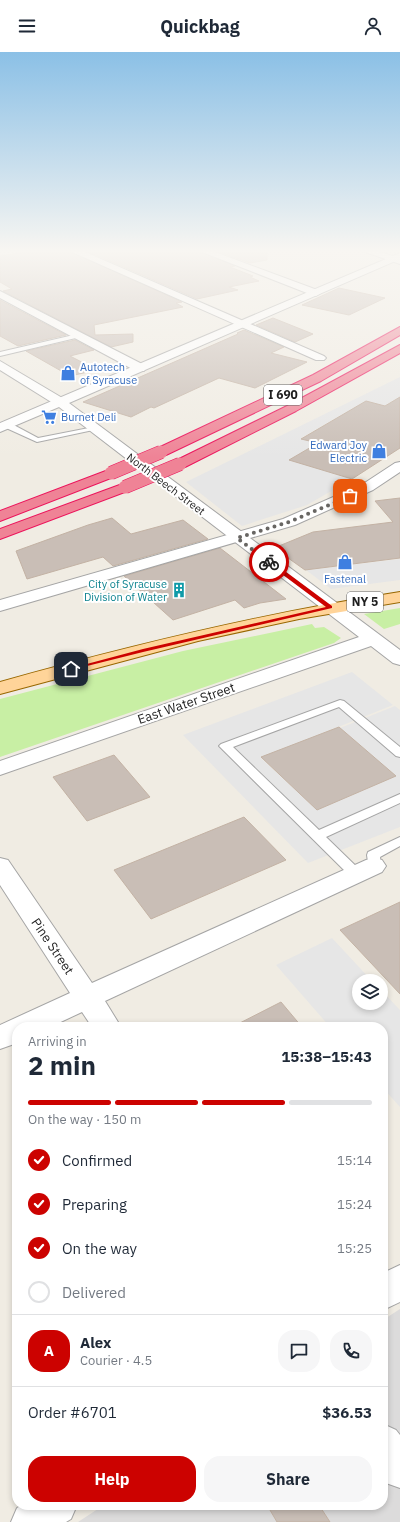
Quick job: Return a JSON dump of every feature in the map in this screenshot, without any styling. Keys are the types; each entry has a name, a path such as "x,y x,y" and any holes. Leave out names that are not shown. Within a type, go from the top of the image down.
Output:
{"highway":[{"path":"375,344 400,324"},
{"name":"I 690","path":"0,516 161,452 317,378 400,330"},
{"name":"I 690","path":"0,534 125,487 180,464 250,431 321,394 400,348"},
{"path":"321,394 400,362"}],"main road":[{"name":"NY 5","path":"0,688 129,654 330,607 400,597"}],"street":[{"path":"49,321 140,368"},
{"path":"231,321 320,358"},
{"path":"4,426 251,321"},
{"name":"North Beech Street","path":"0,365 60,402 237,538 400,659"},
{"path":"0,606 289,522 342,500 368,487 400,466"},
{"name":"East Water Street","path":"0,768 372,639"},
{"name":"Pine Street","path":"0,866 104,1022"},
{"path":"34,1022 365,870"},
{"path":"0,1038 12,1032"},
{"path":"388,1290 400,1282"},
{"path":"388,1451 400,1469"},
{"path":"31,1522 49,1510"}],"lane":[{"path":"0,354 78,336"},
{"path":"4,426 37,440 94,429"},
{"path":"400,753 340,703 225,746 317,836 365,870 373,855 400,842"},
{"path":"317,836 400,798"}],"shaded area":[{"path":"400,377 400,397 385,406 366,401 301,438 318,443 290,460 352,479 307,505 242,526 186,482"},
{"path":"400,559 400,580 331,589 306,570"},
{"path":"352,672 393,705 261,758 317,810 396,776 340,728 395,706 400,710 400,827 308,863 183,735"},
{"path":"332,938 365,974 352,974 352,1010 388,1010 388,997 400,1010 400,1107 388,1094 388,1022 326,1022 276,965"},
{"path":"400,1309 400,1522 78,1522 96,1510 388,1510 388,1317"}],"green space":[{"path":"400,608 400,624 384,629 364,614"},
{"path":"312,624 315,628 324,627 341,638 334,643 0,757 0,699 183,651"}],"building":[{"path":"0,321 39,321 66,335 18,346 0,336"},
{"path":"60,321 116,321 94,325 95,335 133,334 133,342 111,347"},
{"path":"267,321 280,321 313,334 295,342 256,325"},
{"path":"244,330 284,347 271,353 307,362 255,388 219,378 131,417 83,402 238,334 237,333"},
{"path":"75,340 94,350 70,356 97,370 70,376 26,351"},
{"path":"400,397 400,448 352,479 289,460 318,443 301,439 366,401 385,406"},
{"path":"400,498 400,558 305,570 274,548 313,532 393,522 375,501"},
{"path":"112,518 131,534 183,520 208,539 113,566 103,557 27,579 16,551"},
{"path":"220,548 286,599 260,603 244,608 235,600 173,620 124,576"},
{"path":"339,727 396,776 317,810 261,757"},
{"path":"114,755 150,797 87,821 53,777"},
{"path":"244,817 286,860 151,919 114,870"},
{"path":"400,902 400,994 388,981 388,974 381,974 340,930"},
{"path":"281,1002 298,1022 242,1022"},
{"path":"270,1510 322,1510 330,1522 277,1522"}],"way so far":[{"path":"269,562 237,538 289,522 350,496"}],"place":[{"name":"Autotech of Syracuse","path":"68,373"},
{"name":"Burnet Deli","path":"49,417"},
{"name":"Edward Joy Electric","path":"379,451"},
{"name":"Fastenal","path":"345,562"},
{"name":"City of Syracuse Division of Water","path":"179,590"}],"route":[{"path":"71,669 143,650 330,607 269,562"}]}
